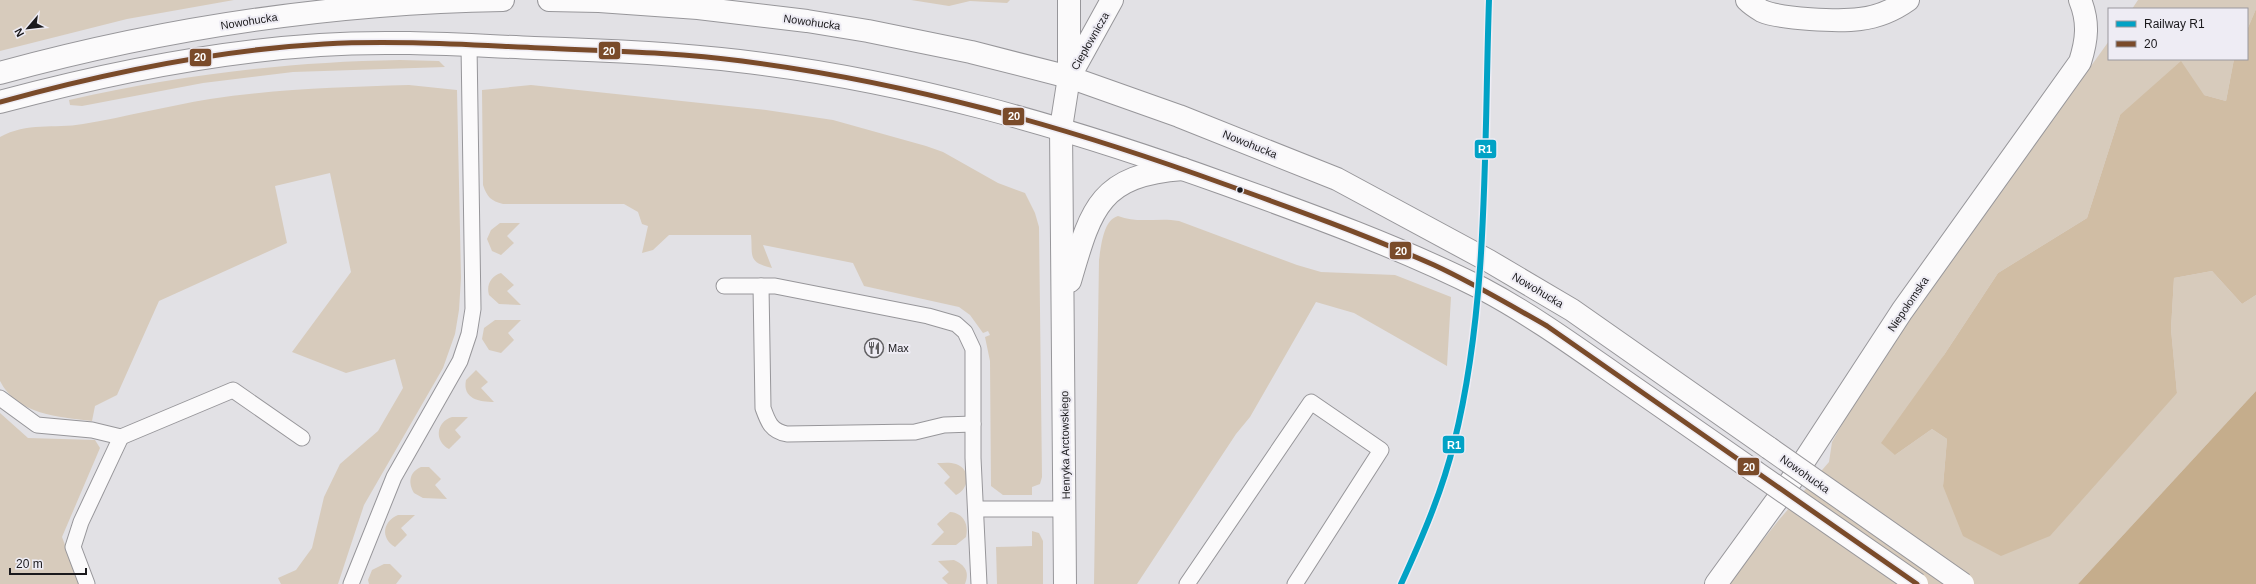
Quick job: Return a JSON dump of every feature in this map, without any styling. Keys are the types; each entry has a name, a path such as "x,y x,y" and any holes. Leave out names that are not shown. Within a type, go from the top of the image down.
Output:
{"main road":[{"name":"Nowohucka","path":"0,73 129,41 237,22 337,9 434,2 503,0"},
{"name":"Nowohucka","path":"549,0 599,1 698,8 807,21 971,52 1069,77 1179,116 1337,180 1489,261 1572,310 1963,584"},
{"name":"Ciepłownicza","path":"1069,0 1069,77"},
{"name":"Ciepłownicza","path":"1069,77 1112,0"},
{"path":"1747,0 1762,11 1777,14 1840,20 1860,19 1880,15 1908,0"},
{"name":"Niepołomska","path":"1716,584 1789,484 1902,311 2080,62 2085,46 2083,10"},
{"path":"0,102 145,68 264,50 372,43 469,45 659,53 741,61 849,78 930,94 1061,128 1183,169 1277,203 1434,265 1486,291 1547,326 1917,584"},
{"path":"1061,128 1069,77"},
{"name":"Henryka Arctowskiego","path":"1061,128 1066,509 1065,584"},
{"name":"Henryka Arctowskiego","path":"1063,305 1083,236 1097,205 1107,194 1129,180 1150,173 1183,169"}],"lane":[{"path":"351,584 394,477 460,361 469,334 473,309 469,45"},
{"path":"724,286 775,286 928,316 956,324 965,332 972,349 973,424 979,584"},
{"path":"761,286 764,408 767,421 777,432 787,434 916,432 944,425 973,424"},
{"path":"0,398 37,425 92,430 121,437 233,390 302,438"},
{"path":"1187,584 1311,402 1381,450 1295,584"},
{"path":"88,584 73,547 81,522 121,437"},
{"path":"976,509 1066,509"}],"shaded area":[{"path":"0,0 234,0 127,19 0,51"},
{"path":"911,0 1010,0 1007,3 970,1 949,6"},
{"path":"2138,0 2256,0 2256,9 2248,28 2248,8 2133,8"},
{"path":"2256,9 2256,295 2242,304 2212,271 2174,278 2171,329 2177,393 2050,536 2001,556 1963,536 1943,486 1947,439 1932,429 1895,455 1881,443 1944,355 1998,273 2087,218 2120,115 2181,61 2204,95 2226,101 2234,60 2248,60 2248,28"},
{"path":"2108,42 2108,60 2234,60 2226,101 2204,95 2120,115 2087,218 1998,273 1944,355 1895,455 1932,429 1947,439 1943,486 2177,393 2171,329 2174,278 2212,271 2242,304 2256,295 2256,391 2078,584 1728,584 1778,521 1829,462 1832,442 1859,394 1927,294"},
{"path":"357,61 439,61 445,67 293,72 203,83 82,106 70,105 69,100 151,83 233,71"},
{"path":"409,85 457,90 461,278 459,310 455,334 443,368 364,505 338,584 281,584 278,578 296,570 312,548 324,497 340,464 378,431 403,388 395,359 346,373 292,352 351,272 330,173 275,186 287,243 159,301 117,395 95,406 92,421 53,416 28,408 7,392 0,381 0,137 20,129 83,124 210,99 310,89"},
{"path":"531,85 766,110 833,120 943,152 998,183 1025,193 1035,213 1039,227 1042,477 1040,484 1032,487 1032,495 1003,495 991,486 990,361 985,337 990,335 988,331 983,333 970,315 959,307 864,286 853,263 763,245 772,268 764,266 758,263 753,257 751,235 669,235 653,250 642,253 648,226 642,224 638,212 624,204 503,204 490,198 483,185 482,90"},
{"path":"1118,216 1133,220 1179,221 1297,265 1321,272 1395,275 1451,297 1447,366 1354,313 1316,302 1250,417 1236,434 1137,584 1094,584 1099,260 1106,228 1113,219"},
{"path":"500,223 520,223 507,236 514,243 501,255 492,251 487,239 491,230"},
{"path":"501,273 514,285 507,291 521,305 499,304 489,295 488,288 490,281 494,276"},
{"path":"495,320 521,320 508,333 514,340 501,353 489,350 482,339 484,328"},
{"path":"476,370 488,382 481,388 494,402 478,400 469,395 465,386 466,380"},
{"path":"2256,391 2256,584 2078,584"},
{"path":"0,413 28,438 95,440 100,448 62,537 80,584 0,584"},
{"path":"452,417 468,417 455,430 461,437 449,449 444,446 441,441 439,432 443,423"},
{"path":"937,463 956,464 965,471 967,480 966,484 964,488 956,495 944,483 950,477"},
{"path":"421,467 429,467 441,479 435,485 447,499 423,498 414,493 410,482 411,478 414,472"},
{"path":"950,512 959,515 964,520 967,528 966,537 956,545 931,545 944,532 937,524"},
{"path":"398,515 415,515 401,528 407,535 395,547 387,539 385,530 389,521"},
{"path":"1032,531 1039,533 1043,541 1043,584 997,584 996,547 1032,546"},
{"path":"954,560 966,569 967,576 965,584 948,584 942,578 949,572 938,561"},
{"path":"384,564 390,564 402,576 396,584 369,584 368,580 372,570"}],"rail line":[{"name":"R1","path":"1401,584 1424,532 1444,479 1454,443 1474,335 1483,223 1489,0"}],"transit line":[{"name":"20","path":"0,102 120,72 201,57 283,47 324,44 432,43 616,51 717,58 804,70 865,81 986,109 1106,144 1224,184 1382,243 1463,279 1547,326 1917,584"}],"place":[{"name":"Max","path":"874,348"}]}
